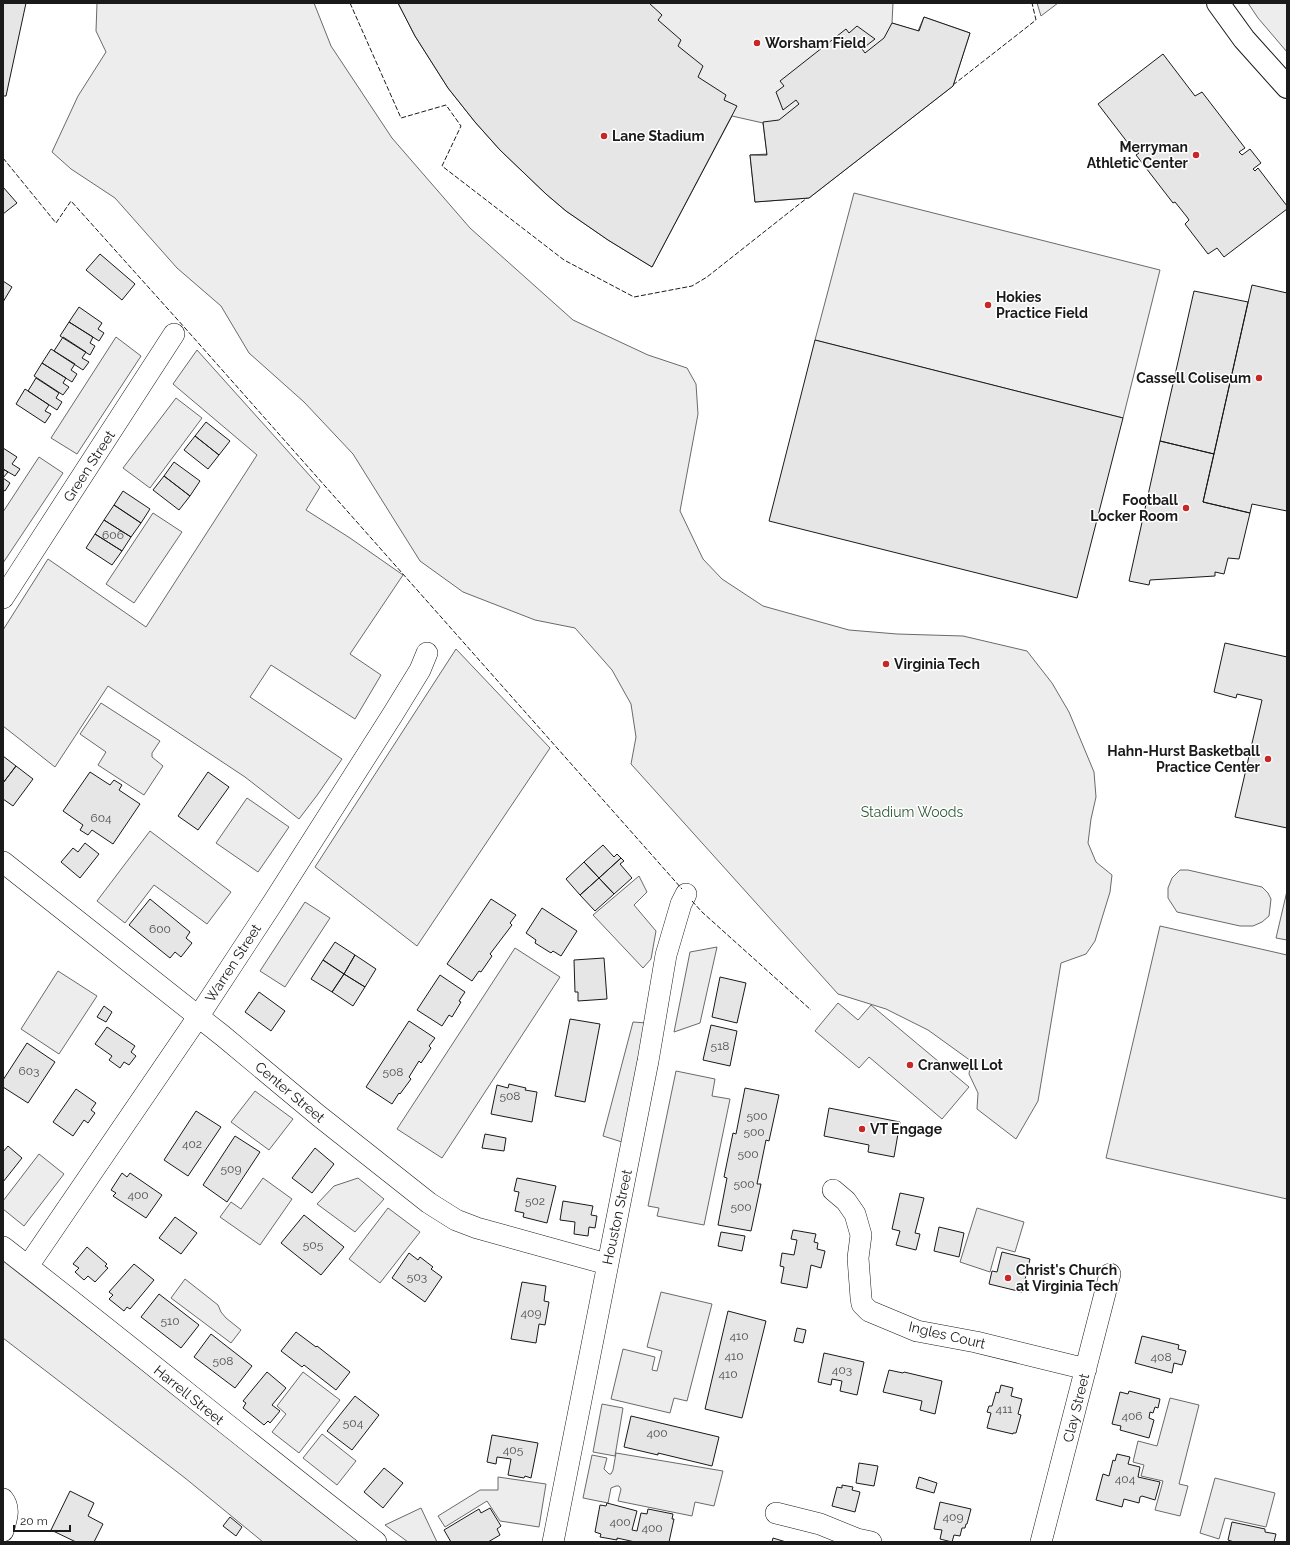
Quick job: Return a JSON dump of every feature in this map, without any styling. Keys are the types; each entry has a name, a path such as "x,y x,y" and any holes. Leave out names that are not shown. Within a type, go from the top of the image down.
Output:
{"main road":[{"path":"1218,3 1244,39 1287,87"}],"street":[{"name":"Green Street","path":"3,598 174,334"},
{"name":"Warren Street","path":"28,1266 198,1016 393,714 420,670 427,653"},
{"name":"Center Street","path":"3,862 198,1016 319,1116 445,1214 477,1228 499,1235 608,1264"},
{"name":"Houston Street","path":"553,1542 647,1068 666,956 681,904 686,894"},
{"name":"Ingles Court","path":"833,1190 846,1201 855,1214 861,1235 858,1258 861,1298 862,1304 869,1311 917,1331 976,1342 1086,1369"},
{"name":"Harrell Street","path":"3,1247 266,1457 376,1542"},
{"name":"Clay Street","path":"1042,1542 1110,1274"},
{"path":"3,1531 8,1512 4,1499"},
{"path":"776,1513 820,1524 857,1539 871,1542"}],"shaded area":[{"name":"Stadium Woods","path":"97,3 314,3 331,46 392,138 470,228 573,320 648,355 687,368 696,384 698,414 680,511 703,559 722,579 763,606 849,630 897,634 963,636 1027,651 1052,683 1069,712 1094,772 1096,797 1088,843 1096,862 1112,875 1110,892 1095,941 1086,954 1061,963 1038,1101 1016,1139 977,1109 978,1093 969,1074 971,1061 928,1030 886,1009 838,994 631,764 636,737 631,704 612,670 575,628 535,620 463,592 420,561 353,454 304,402 249,353 221,306 177,268 115,198 71,169 52,152 78,96 106,52 96,31"},
{"name":"Lane Stadium","path":"398,3 893,3 892,23 918,31 924,17 970,33 953,86 809,198 755,202 750,155 767,154 763,123 732,116 652,267 608,240 566,211 500,150 448,88 415,36"},
{"path":"1037,3 1058,3 1041,16"},
{"path":"1248,3 1287,3 1287,52 1258,18"},
{"name":"Hokies Practice Field","path":"854,193 1160,270 1123,418 815,340"},
{"path":"116,337 141,356 77,454 51,438"},
{"path":"197,350 320,487 306,510 350,538 403,575 350,654 381,675 355,719 271,665 250,697 342,759 299,819 245,777 108,686 55,767 3,726 3,630 48,559 146,627 257,455 173,384"},
{"path":"176,398 202,418 150,488 123,468"},
{"path":"39,457 63,473 3,563 3,512"},
{"path":"153,513 182,532 134,603 106,584"},
{"path":"456,649 550,748 417,946 315,867"},
{"path":"101,703 160,741 152,753 152,757 163,766 144,795 98,765 106,752 80,734"},
{"path":"247,798 289,827 258,872 216,843"},
{"path":"150,831 231,892 207,924 154,885 125,923 97,901"},
{"path":"1180,870 1188,870 1262,887 1271,899 1269,916 1262,922 1253,926 1240,926 1177,912 1168,898 1168,888 1172,878"},
{"path":"639,876 647,892 634,905 656,931 651,959 643,968 593,915"},
{"path":"1287,891 1287,940 1276,938"},
{"path":"305,902 330,918 285,987 260,971"},
{"path":"1160,926 1287,955 1287,1199 1106,1158"},
{"path":"717,947 700,1023 674,1032 690,952"},
{"path":"515,948 560,977 442,1158 397,1129"},
{"path":"58,971 97,996 59,1054 21,1029"},
{"name":"Cranwell Lot","path":"838,1003 858,1020 871,1005 969,1087 942,1119 869,1057 859,1068 815,1031"},
{"path":"633,1022 647,1023 622,1142 603,1136"},
{"path":"676,1071 715,1079 712,1096 730,1099 704,1225 657,1216 659,1208 648,1206"},
{"path":"255,1091 293,1119 269,1150 231,1122"},
{"path":"39,1154 64,1174 24,1226 3,1209 3,1201"},
{"path":"263,1178 292,1199 260,1245 220,1217 231,1202 241,1209"},
{"path":"358,1178 384,1199 355,1232 317,1204 334,1186"},
{"path":"388,1208 420,1232 380,1283 349,1259"},
{"path":"977,1208 1024,1222 1015,1252 997,1247 990,1272 960,1262"},
{"path":"3,1261 360,1542 263,1542 185,1478 3,1338"},
{"path":"185,1279 218,1305 226,1318 241,1330 231,1343 171,1298"},
{"path":"661,1292 712,1304 687,1401 674,1398 670,1413 611,1399 623,1349 655,1357 652,1370 657,1371 662,1351 647,1347"},
{"path":"303,1372 340,1400 299,1453 272,1432 286,1414 277,1406"},
{"path":"1170,1398 1199,1405 1179,1484 1188,1486 1180,1516 1155,1510 1163,1481 1141,1476 1144,1465 1133,1462 1138,1441 1157,1446"},
{"path":"602,1404 623,1408 615,1456 593,1452"},
{"path":"322,1434 356,1461 337,1485 303,1458"},
{"path":"616,1453 723,1471 714,1506 695,1502 692,1516 618,1501 621,1489 619,1486 611,1488 608,1503 583,1498 592,1455 607,1458 604,1469 611,1474"},
{"path":"498,1477 546,1484 539,1527 500,1521 487,1501 445,1527 438,1516 480,1490 498,1490"},
{"path":"1215,1478 1275,1493 1266,1527 1225,1518 1219,1539 1200,1533"},
{"path":"421,1508 437,1542 408,1542 385,1525"}],"building":[{"path":"3,3 26,3 6,96 3,96"},
{"path":"398,3 649,3 662,15 658,20 681,40 678,46 703,66 698,77 726,95 724,100 737,106 652,267 608,240 566,211 500,150 448,88 415,36"},
{"path":"924,17 970,33 953,86 809,198 755,202 750,155 767,155 763,122 779,120 799,104 796,100 783,110 776,92 784,86 780,81 846,29 849,33 857,26 875,39 862,49 865,53 884,38 892,23 919,31"},
{"name":"Merryman Athletic Center","path":"1163,54 1195,96 1202,92 1245,148 1239,152 1242,155 1250,149 1261,163 1253,169 1255,171 1258,168 1287,206 1287,209 1224,257 1217,248 1208,254 1185,224 1189,220 1187,217 1175,202 1173,203 1136,155 1139,153 1133,145 1131,147 1098,104"},
{"path":"3,187 17,203 3,214"},
{"path":"100,254 135,284 122,300 86,270"},
{"path":"3,281 12,287 3,302"},
{"name":"Cassell Coliseum","path":"1252,285 1287,293 1287,511 1252,504 1250,513 1203,502"},
{"path":"1194,291 1248,302 1214,454 1160,441"},
{"path":"79,307 102,323 98,329 104,333 99,341 69,322"},
{"path":"69,322 93,337 90,343 95,346 90,355 60,336"},
{"path":"63,337 86,352 82,358 89,362 83,370 54,351"},
{"path":"815,340 1123,418 1077,598 769,521"},
{"path":"51,349 75,364 71,370 77,374 72,382 42,363"},
{"path":"42,363 66,378 63,383 69,387 63,395 34,376"},
{"path":"36,378 59,393 56,398 62,402 57,410 28,391"},
{"path":"25,389 49,405 45,411 51,414 45,423 16,404"},
{"path":"206,422 230,441 219,455 195,436"},
{"path":"195,436 219,455 208,469 184,450"},
{"name":"Football Locker Room","path":"1160,441 1214,454 1203,502 1250,513 1239,559 1228,558 1224,574 1215,572 1215,576 1150,580 1149,585 1129,581"},
{"path":"3,448 17,457 12,464 20,469 15,476 3,469"},
{"path":"174,462 200,481 190,496 164,476"},
{"path":"3,469 8,472 3,478"},
{"path":"164,476 190,496 179,510 153,490"},
{"path":"3,478 10,483 5,491 3,490"},
{"path":"123,491 150,509 141,523 114,505"},
{"path":"114,505 141,523 131,537 104,520"},
{"path":"104,520 131,537 122,551 95,534"},
{"path":"95,534 122,551 112,565 86,548"},
{"name":"Hahn-Hurst Basketball Practice Center","path":"1225,643 1287,657 1287,828 1235,817 1262,700 1237,694 1236,698 1214,692"},
{"path":"3,756 16,766 3,783"},
{"path":"16,766 33,779 13,806 3,799 3,783"},
{"path":"90,772 110,785 114,780 122,785 119,790 140,804 113,844 92,830 88,835 80,830 83,825 63,811"},
{"path":"208,772 229,787 198,830 178,816"},
{"path":"85,843 99,854 80,878 61,862 73,848 78,852"},
{"path":"603,845 614,857 617,854 621,858 599,878 584,862"},
{"path":"621,858 624,861 620,864 632,878 614,894 599,878"},
{"path":"584,862 599,878 580,895 566,879"},
{"path":"599,878 614,894 595,911 580,895"},
{"path":"150,899 190,932 186,938 192,943 181,957 175,952 170,958 129,925"},
{"path":"491,899 516,915 510,923 512,925 490,954 492,956 481,972 479,971 472,981 447,964"},
{"path":"542,908 577,931 561,956 553,951 551,953 535,943 536,940 526,933"},
{"path":"335,942 355,955 344,974 323,960"},
{"path":"355,955 376,969 365,987 344,974"},
{"path":"604,958 607,999 578,1001 578,992 575,992 574,960"},
{"path":"323,960 344,974 332,992 311,979"},
{"path":"344,974 365,987 353,1006 332,992"},
{"path":"440,975 465,992 452,1017 449,1015 442,1026 417,1010"},
{"path":"720,977 746,983 737,1023 712,1017"},
{"path":"259,992 285,1011 271,1031 245,1012"},
{"path":"104,1006 112,1012 106,1022 97,1017"},
{"path":"570,1019 600,1024 585,1102 555,1096"},
{"path":"409,1021 435,1038 429,1046 431,1048 421,1063 419,1061 409,1077 411,1079 392,1104 366,1087"},
{"path":"711,1025 737,1031 730,1066 703,1060"},
{"path":"107,1027 135,1046 131,1052 136,1056 129,1065 124,1062 120,1068 109,1060 112,1056 95,1044"},
{"path":"27,1043 55,1062 28,1103 3,1087 3,1080"},
{"path":"509,1084 526,1088 525,1090 537,1092 532,1122 491,1114 497,1085 508,1088"},
{"path":"745,1088 779,1095 769,1141 766,1140 757,1184 761,1184 751,1231 718,1225 727,1178 724,1177 733,1133 736,1134"},
{"path":"76,1089 96,1103 91,1110 95,1113 88,1123 84,1120 73,1136 53,1122"},
{"name":"VT Engage","path":"829,1108 900,1122 894,1157 868,1152 869,1145 824,1136"},
{"path":"196,1111 221,1127 188,1176 164,1160"},
{"path":"485,1134 506,1138 504,1151 482,1148"},
{"path":"235,1136 260,1152 227,1202 203,1185"},
{"path":"8,1146 22,1158 3,1182 3,1152"},
{"path":"315,1148 334,1164 312,1193 292,1178"},
{"path":"122,1173 127,1177 130,1173 162,1195 146,1218 113,1196 116,1193 111,1190"},
{"path":"517,1178 556,1186 547,1223 523,1217 524,1213 515,1211 519,1192 514,1191"},
{"path":"900,1193 924,1198 915,1233 920,1234 916,1250 896,1245 900,1231 892,1229"},
{"path":"563,1201 593,1206 591,1215 597,1216 595,1228 589,1227 588,1236 574,1234 575,1222 560,1220"},
{"path":"304,1215 344,1247 321,1275 281,1243"},
{"path":"175,1217 197,1233 181,1254 159,1238"},
{"path":"939,1227 964,1233 959,1257 934,1251"},
{"path":"793,1230 816,1234 814,1242 818,1243 817,1249 825,1251 821,1268 811,1265 807,1288 781,1283 784,1267 780,1266 782,1253 794,1255 797,1240 791,1239"},
{"path":"721,1232 745,1236 742,1251 718,1246"},
{"path":"87,1247 107,1264 105,1266 108,1268 95,1282 88,1276 84,1280 75,1272 79,1268 73,1264"},
{"name":"Christ's Church at Virginia Tech","path":"1002,1252 1030,1259 1022,1292 989,1284 992,1271 997,1272"},
{"path":"409,1253 418,1260 420,1257 433,1267 431,1269 442,1277 425,1302 392,1278"},
{"path":"134,1264 154,1280 130,1309 127,1307 124,1311 109,1299 113,1295 109,1292"},
{"path":"522,1282 546,1286 544,1301 549,1302 545,1325 539,1324 536,1343 511,1339"},
{"path":"159,1294 199,1325 181,1348 141,1317"},
{"path":"728,1311 766,1321 742,1418 705,1409"},
{"path":"797,1328 806,1330 803,1343 794,1341"},
{"path":"296,1332 316,1347 317,1346 350,1372 336,1390 304,1365 302,1367 281,1351"},
{"path":"211,1334 252,1366 235,1388 194,1357"},
{"path":"1142,1336 1179,1345 1178,1349 1186,1351 1182,1365 1174,1363 1172,1373 1135,1363"},
{"path":"824,1353 864,1362 857,1395 840,1391 842,1381 832,1379 831,1385 818,1382"},
{"path":"889,1370 942,1381 935,1414 920,1410 922,1401 883,1392"},
{"path":"267,1372 286,1388 272,1405 280,1411 270,1423 268,1421 264,1425 243,1408 246,1403 243,1401"},
{"path":"1001,1385 1013,1388 1011,1396 1022,1399 1018,1414 1021,1415 1016,1433 1013,1434 987,1428 991,1413 987,1412 989,1406 992,1406 996,1392 999,1393"},
{"path":"1129,1391 1160,1399 1158,1408 1155,1407 1153,1413 1150,1412 1149,1418 1154,1420 1149,1438 1120,1430 1121,1426 1112,1424 1120,1392 1128,1394"},
{"path":"355,1396 379,1415 352,1450 327,1431"},
{"path":"631,1416 719,1437 712,1466 658,1453 658,1455 624,1447"},
{"path":"492,1435 538,1443 531,1478 525,1476 524,1478 508,1475 511,1459 497,1457 496,1464 487,1462"},
{"path":"1117,1454 1130,1457 1128,1464 1140,1467 1138,1477 1160,1482 1155,1500 1142,1496 1140,1497 1139,1503 1124,1499 1122,1507 1096,1500 1103,1474 1109,1476 1113,1460 1115,1461"},
{"path":"859,1463 878,1466 874,1486 856,1483"},
{"path":"384,1468 403,1483 383,1508 364,1492"},
{"path":"919,1477 937,1483 934,1493 916,1488"},
{"path":"842,1485 853,1487 852,1490 860,1492 855,1512 832,1506 837,1487 842,1488"},
{"path":"70,1491 94,1503 88,1516 103,1524 94,1542 76,1542 51,1530"},
{"path":"940,1502 971,1509 965,1528 962,1528 960,1536 954,1535 952,1542 940,1539 942,1530 934,1529"},
{"path":"607,1503 637,1511 632,1530 637,1531 641,1513 647,1514 648,1509 673,1514 672,1519 674,1519 669,1542 635,1542 617,1538 617,1540 600,1537 601,1534 595,1532 600,1505 606,1506"},
{"path":"490,1508 501,1526 497,1529 500,1535 488,1542 451,1542 444,1530 479,1509 481,1513"},
{"path":"230,1517 242,1527 236,1536 223,1526"},
{"path":"1232,1522 1265,1529 1265,1532 1276,1534 1274,1542 1234,1542 1228,1540"},
{"path":"773,1538 786,1542 772,1542"}],"fence":[{"path":"350,3 401,118 446,105 461,126 442,166 564,260 634,297 692,286 707,277 807,198"},
{"path":"953,85 1036,20 1032,3"},
{"path":"3,158 56,223 71,201 682,889"},
{"path":"692,901 702,912 811,1010"}],"place":[{"name":"Worsham Field","path":"757,43"},
{"name":"Lane Stadium","path":"604,136"},
{"name":"Merryman Athletic Center","path":"1196,155"},
{"name":"Hokies Practice Field","path":"988,305"},
{"name":"Cassell Coliseum","path":"1259,378"},
{"name":"Football Locker Room","path":"1186,508"},
{"name":"Virginia Tech","path":"886,664"},
{"name":"Hahn-Hurst Basketball Practice Center","path":"1268,759"},
{"name":"Cranwell Lot","path":"910,1065"},
{"name":"VT Engage","path":"862,1129"},
{"name":"Christ's Church at Virginia Tech","path":"1008,1278"}]}
